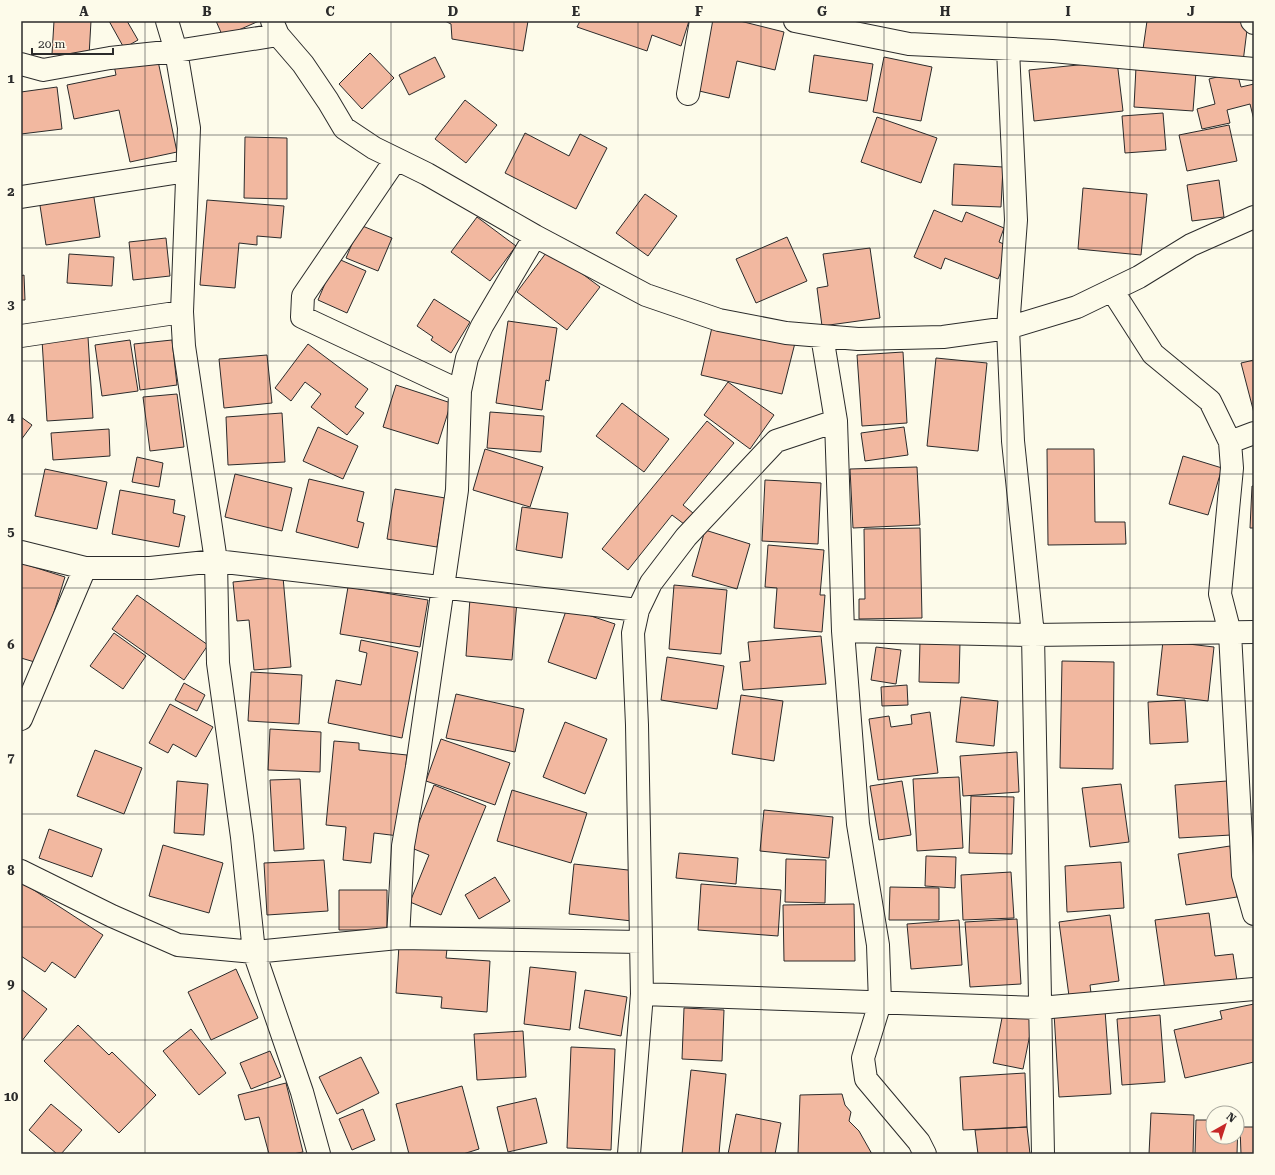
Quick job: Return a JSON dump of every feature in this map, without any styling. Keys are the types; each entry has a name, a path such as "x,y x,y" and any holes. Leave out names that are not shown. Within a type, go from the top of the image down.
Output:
{"street":[{"path":"167,21 176,51 189,128 182,312 184,346 216,561 218,663 242,837 254,952 302,1092 319,1154"},
{"path":"688,94 701,21"},
{"path":"795,21 908,44 1052,51 1254,69"},
{"path":"21,64 43,70 110,58 176,51 275,28 303,64 344,128 374,148 427,174 535,236 646,295 719,320 786,333 858,339 943,337 1008,328 1077,307 1139,277 1191,245 1254,217"},
{"path":"1008,50 1016,220 1008,328 1013,441 1033,635 1043,1154"},
{"path":"396,159 303,296 302,317 460,391"},
{"path":"21,197 187,171"},
{"path":"398,938 403,846 417,767 457,490 460,391 468,358 482,326 535,236"},
{"path":"1112,290 1153,354 1210,401 1230,442 1232,468 1220,594 1230,633 1242,874 1254,914"},
{"path":"21,336 182,312"},
{"path":"822,336 836,421 843,631 858,824 878,945 880,1003 863,1058 866,1079 919,1142 926,1154"},
{"path":"629,1154 642,994 637,725 633,633 638,610 651,584 686,537 776,441 836,421"},
{"path":"1230,442 1254,433"},
{"path":"21,552 85,568 150,568 216,561 638,610"},
{"path":"21,719 85,568"},
{"path":"843,631 1033,635 1254,632"},
{"path":"21,871 112,916 178,945 254,952 398,938 641,942"},
{"path":"642,994 1040,1008 1254,989"}],"building":[{"path":"54,21 91,21 89,56 52,54"},
{"path":"109,21 127,21 138,40 124,48"},
{"path":"216,21 259,21 223,37"},
{"path":"445,21 528,21 523,51 452,39 451,24"},
{"path":"580,21 689,21 681,46 652,35 647,51 577,27"},
{"path":"712,21 740,21 784,32 775,70 737,61 729,98 695,90"},
{"path":"1147,21 1248,22 1243,62 1143,49"},
{"path":"370,53 394,78 362,109 339,84"},
{"path":"814,55 873,64 867,101 809,92"},
{"path":"157,56 177,152 130,162 119,110 74,119 67,85 116,75 114,65"},
{"path":"435,57 445,77 409,95 399,75"},
{"path":"884,57 932,67 921,121 873,112"},
{"path":"1117,61 1123,111 1034,121 1029,70"},
{"path":"1136,67 1196,72 1193,111 1134,107"},
{"path":"1237,72 1241,87 1254,84 1254,120 1250,104 1227,110 1230,123 1202,129 1197,109 1215,104 1209,79"},
{"path":"57,87 62,129 21,134 21,92"},
{"path":"465,100 497,125 466,163 435,139"},
{"path":"1163,113 1166,150 1125,153 1122,116"},
{"path":"877,117 937,138 921,183 861,162"},
{"path":"1229,125 1237,161 1187,171 1179,135"},
{"path":"525,133 569,156 580,134 607,148 576,209 505,173"},
{"path":"245,137 287,138 287,199 244,198"},
{"path":"954,164 1003,167 1001,207 952,205"},
{"path":"1219,180 1224,217 1192,221 1187,185"},
{"path":"1083,188 1147,194 1141,255 1078,249"},
{"path":"93,191 100,237 46,245 39,199"},
{"path":"645,194 677,216 648,256 616,233"},
{"path":"207,200 284,206 281,238 257,236 257,245 239,243 235,288 200,285"},
{"path":"934,210 962,222 966,212 1004,228 999,242 1011,247 998,279 945,258 941,269 914,257"},
{"path":"477,217 516,246 490,281 451,252"},
{"path":"360,225 392,238 378,271 346,258"},
{"path":"787,237 807,281 756,303 736,259"},
{"path":"166,238 170,276 133,280 129,242"},
{"path":"870,248 880,318 822,326 817,288 828,286 823,254"},
{"path":"549,249 600,287 567,330 517,292"},
{"path":"69,254 114,257 112,286 67,283"},
{"path":"336,258 366,271 347,313 318,300"},
{"path":"24,275 25,300 21,300 21,276"},
{"path":"434,299 470,322 451,353 431,340 433,337 417,326"},
{"path":"508,321 557,328 549,381 546,380 542,410 496,403"},
{"path":"713,323 795,343 782,394 701,375"},
{"path":"88,337 93,418 47,421 42,340"},
{"path":"130,340 138,391 102,396 95,345"},
{"path":"172,340 177,385 140,390 134,344"},
{"path":"308,344 368,389 355,407 364,413 347,435 311,407 321,394 305,382 291,401 275,388"},
{"path":"903,352 907,423 862,426 857,355"},
{"path":"267,355 272,403 224,408 219,359"},
{"path":"936,358 987,363 978,451 927,446"},
{"path":"1254,360 1254,413 1241,363"},
{"path":"728,382 774,415 750,449 704,415"},
{"path":"396,385 451,403 438,444 383,427"},
{"path":"177,394 184,447 150,451 143,397"},
{"path":"622,403 669,439 644,472 596,436"},
{"path":"490,412 544,416 541,452 487,448"},
{"path":"282,413 285,462 228,465 226,417"},
{"path":"21,417 32,425 21,440"},
{"path":"707,421 734,443 683,505 693,513 684,524 672,515 628,570 602,549"},
{"path":"318,427 358,446 343,479 303,461"},
{"path":"904,427 908,455 865,461 861,433"},
{"path":"109,429 110,456 53,460 51,433"},
{"path":"485,449 543,467 530,507 473,490"},
{"path":"1047,449 1094,449 1095,522 1125,522 1126,544 1048,545"},
{"path":"1183,456 1222,468 1208,515 1169,504"},
{"path":"137,457 163,463 159,487 132,482"},
{"path":"917,467 920,525 853,528 850,469"},
{"path":"45,469 107,482 97,529 35,516"},
{"path":"235,474 292,488 282,531 225,517"},
{"path":"309,479 364,492 357,521 364,523 358,548 296,532"},
{"path":"765,480 821,483 818,544 762,541"},
{"path":"1252,486 1254,486 1254,528 1250,528"},
{"path":"395,489 445,498 437,547 387,539"},
{"path":"120,490 175,500 173,513 185,516 179,547 112,534"},
{"path":"522,507 568,513 562,558 516,550"},
{"path":"920,528 922,618 859,619 859,599 865,599 864,529"},
{"path":"705,530 750,544 737,589 692,576"},
{"path":"768,545 824,550 820,595 825,595 822,632 774,628 777,588 765,587"},
{"path":"21,563 65,577 38,663 21,658"},
{"path":"283,577 291,667 254,670 249,620 237,621 233,582"},
{"path":"674,585 727,590 721,654 669,649"},
{"path":"348,587 428,600 420,647 340,634"},
{"path":"137,595 208,645 184,680 112,629"},
{"path":"470,598 517,601 512,660 466,656"},
{"path":"567,608 615,624 596,679 548,662"},
{"path":"114,633 146,656 123,689 90,666"},
{"path":"821,636 826,684 743,690 740,662 750,661 748,642"},
{"path":"361,640 418,652 402,738 328,723 336,680 361,685 367,653 359,651"},
{"path":"920,641 960,642 959,683 919,682"},
{"path":"1163,641 1214,647 1208,701 1157,695"},
{"path":"876,647 901,650 896,684 871,680"},
{"path":"667,657 724,666 717,709 661,700"},
{"path":"1062,661 1114,662 1113,769 1060,768"},
{"path":"251,672 302,675 299,724 248,721"},
{"path":"184,683 205,695 197,711 175,700"},
{"path":"907,685 908,705 882,706 881,687"},
{"path":"456,694 524,709 515,752 446,738"},
{"path":"741,695 783,701 774,761 732,754"},
{"path":"961,697 998,701 994,746 956,742"},
{"path":"1185,700 1188,742 1150,744 1148,702"},
{"path":"170,704 213,727 196,757 173,744 168,753 149,743"},
{"path":"930,712 938,773 878,780 869,719 889,716 891,727 912,724 911,715"},
{"path":"565,722 607,739 585,794 543,777"},
{"path":"270,729 321,732 320,772 268,770"},
{"path":"441,739 510,763 495,805 426,781"},
{"path":"334,741 359,743 359,750 407,755 399,836 374,833 371,863 343,860 346,827 326,825"},
{"path":"95,750 142,768 124,814 77,796"},
{"path":"1017,752 1019,792 963,796 960,756"},
{"path":"959,777 963,848 917,851 913,779"},
{"path":"300,779 304,849 274,851 270,780"},
{"path":"177,781 208,784 204,835 174,833"},
{"path":"902,781 911,835 879,840 870,786"},
{"path":"1227,781 1231,835 1179,838 1175,785"},
{"path":"1121,784 1129,842 1090,847 1082,788"},
{"path":"434,785 486,806 441,915 410,902 429,855 409,847"},
{"path":"512,790 587,813 571,863 497,841"},
{"path":"971,796 1014,797 1012,854 969,853"},
{"path":"764,810 833,817 829,858 760,851"},
{"path":"49,829 102,849 92,877 39,858"},
{"path":"163,845 223,863 209,913 149,896"},
{"path":"1230,846 1237,897 1186,905 1178,854"},
{"path":"679,853 738,858 736,884 676,878"},
{"path":"926,856 956,857 955,888 925,886"},
{"path":"786,859 826,860 825,903 785,902"},
{"path":"324,860 328,911 267,915 264,863"},
{"path":"1121,862 1124,908 1067,912 1065,866"},
{"path":"574,864 637,871 632,921 569,914"},
{"path":"1011,872 1014,918 963,920 961,875"},
{"path":"495,877 510,901 479,919 465,895"},
{"path":"23,883 103,935 75,978 52,962 45,972 21,956 21,886"},
{"path":"701,884 781,890 778,936 698,930"},
{"path":"890,887 939,888 939,920 889,920"},
{"path":"339,890 387,890 387,930 339,930"},
{"path":"854,904 855,961 784,961 783,905"},
{"path":"1209,913 1215,956 1233,954 1237,981 1165,990 1155,920"},
{"path":"1110,915 1119,981 1090,985 1091,993 1069,996 1059,922"},
{"path":"1017,919 1021,984 970,987 965,922"},
{"path":"959,920 962,965 911,969 907,924"},
{"path":"399,945 447,949 446,958 490,961 487,1012 441,1008 442,997 396,993"},
{"path":"530,967 576,972 570,1030 524,1024"},
{"path":"236,969 258,1018 211,1040 188,992"},
{"path":"21,989 47,1009 21,1042"},
{"path":"585,990 627,997 621,1036 579,1028"},
{"path":"1254,1004 1254,1062 1185,1078 1174,1030 1222,1019 1220,1011"},
{"path":"684,1008 724,1010 722,1061 682,1059"},
{"path":"1105,1010 1111,1094 1059,1097 1054,1013"},
{"path":"1003,1013 1033,1019 1023,1069 993,1063"},
{"path":"1160,1015 1165,1082 1122,1085 1117,1019"},
{"path":"78,1025 109,1055 112,1052 156,1095 119,1133 44,1061"},
{"path":"191,1029 226,1073 199,1095 163,1051"},
{"path":"523,1031 526,1077 477,1080 474,1034"},
{"path":"571,1047 615,1049 611,1150 567,1148"},
{"path":"270,1051 281,1077 251,1089 240,1063"},
{"path":"361,1057 379,1093 337,1114 319,1077"},
{"path":"691,1070 726,1074 719,1154 682,1154"},
{"path":"1025,1073 1027,1127 963,1130 960,1077"},
{"path":"286,1083 303,1152 293,1154 269,1154 259,1117 245,1120 238,1095"},
{"path":"462,1086 479,1149 463,1154 409,1154 396,1104"},
{"path":"842,1094 845,1105 851,1112 849,1121 859,1131 872,1154 798,1154 800,1095"},
{"path":"536,1098 547,1143 508,1152 497,1107"},
{"path":"51,1104 82,1130 61,1154 57,1154 29,1130"},
{"path":"363,1109 375,1140 352,1150 339,1119"},
{"path":"1151,1113 1194,1115 1193,1154 1149,1154"},
{"path":"736,1114 781,1123 775,1154 728,1154"},
{"path":"1196,1120 1205,1120 1205,1145 1237,1145 1237,1154 1195,1154"},
{"path":"1027,1127 1030,1154 978,1154 975,1130"},
{"path":"1245,1127 1254,1127 1254,1154 1241,1154 1241,1145 1245,1145"}]}
